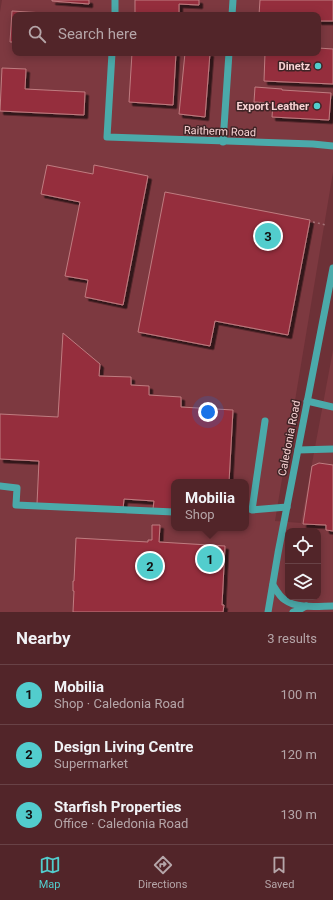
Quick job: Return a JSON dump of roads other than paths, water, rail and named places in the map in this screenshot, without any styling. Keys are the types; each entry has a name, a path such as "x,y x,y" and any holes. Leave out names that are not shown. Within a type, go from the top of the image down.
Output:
{"street":[{"path":"114,12 115,0"},
{"path":"232,12 233,0"},
{"name":"Raitherm Road","path":"112,56 107,137 313,144 333,146"},
{"path":"223,142 229,56"},
{"name":"Caledonia Road","path":"268,612 333,268"},
{"path":"307,401 333,407"},
{"path":"265,421 249,511 287,507"},
{"path":"298,450 333,449"},
{"path":"0,486 17,488 16,505 171,512"},
{"path":"273,585 284,600 291,604 306,606 333,606"},
{"path":"293,612 306,606"}],"place":[{"name":"Dinetz","path":"318,66"},
{"name":"Export Leather","path":"317,106"},
{"name":"Starfish Properties","path":"268,236"},
{"name":"Mobilia","path":"210,559"},
{"name":"Design Living Centre","path":"150,566"}]}
